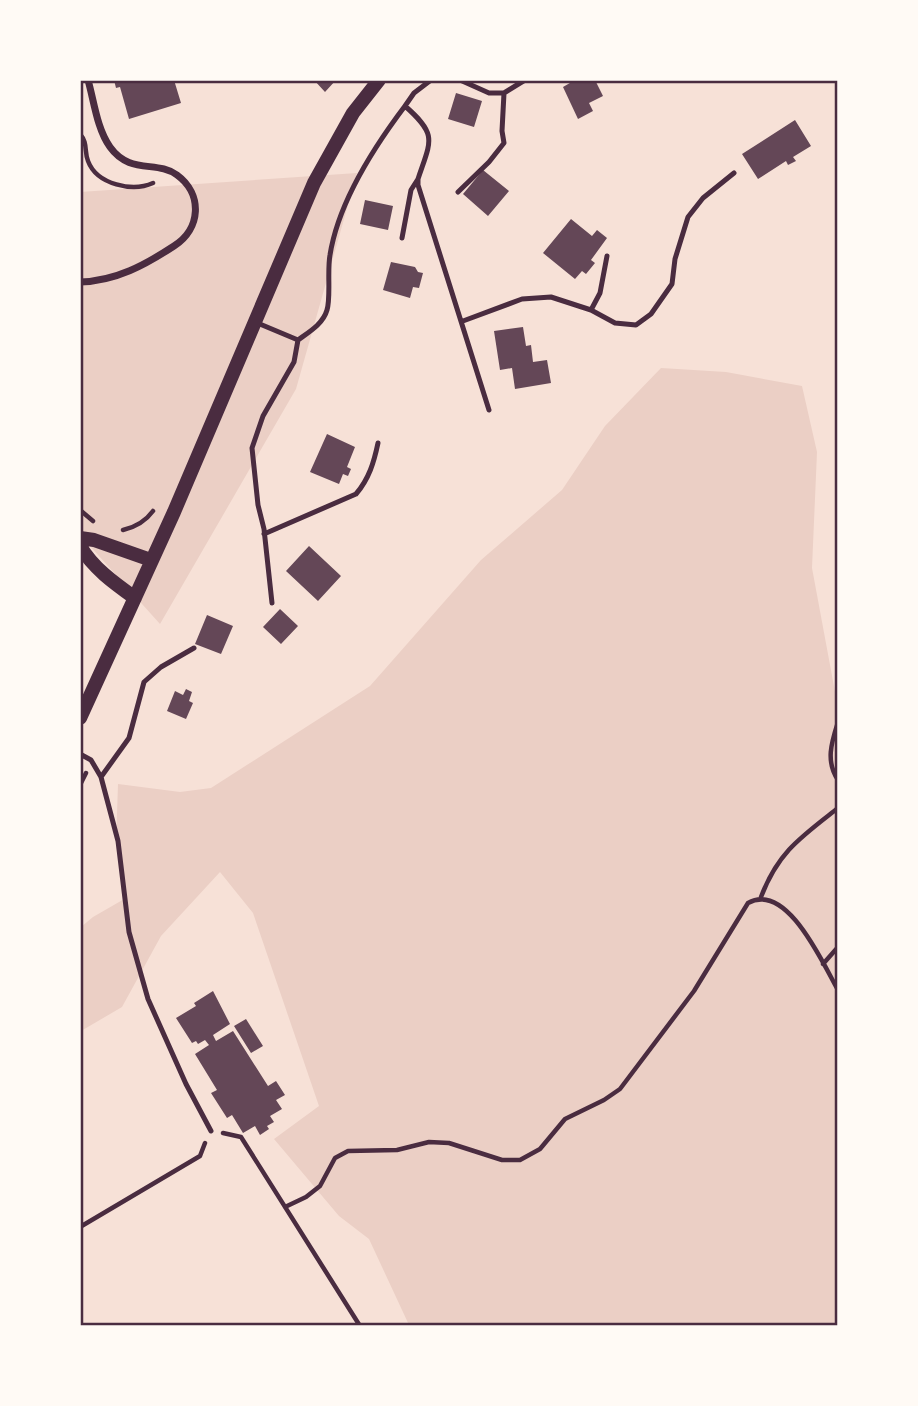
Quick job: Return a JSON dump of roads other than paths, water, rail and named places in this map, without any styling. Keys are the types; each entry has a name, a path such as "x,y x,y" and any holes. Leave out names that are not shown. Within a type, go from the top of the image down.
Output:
{"main road":[{"path":"80,718 327,156 379,80"},
{"path":"80,538 94,540 151,560"},
{"path":"80,546 101,571 135,598"}],"street":[{"path":"80,282 123,274 162,254 181,242 197,215 194,199 176,174 126,162 109,145 88,80"}],"lane":[{"path":"272,603 252,448 263,416 294,362 298,340 315,329 327,310 330,255 340,218 380,140 414,93 431,80"},
{"path":"460,80 489,93 504,93 524,80"},
{"path":"458,192 504,143 504,93"},
{"path":"402,238 411,190 418,179 430,145 429,135 421,121 405,106"},
{"path":"463,321 522,299 551,297 591,310 615,323 636,325 651,314 672,285 675,260 688,217 703,198 734,173"},
{"path":"418,179 489,410"},
{"path":"591,310 600,293 607,256"},
{"path":"255,322 298,340"},
{"path":"264,534 356,494 370,472 378,443"},
{"path":"101,777 129,738 144,682 161,667 194,648"},
{"path":"80,754 91,760 101,777 118,841 129,932 148,999 186,1084 211,1131"}]}
